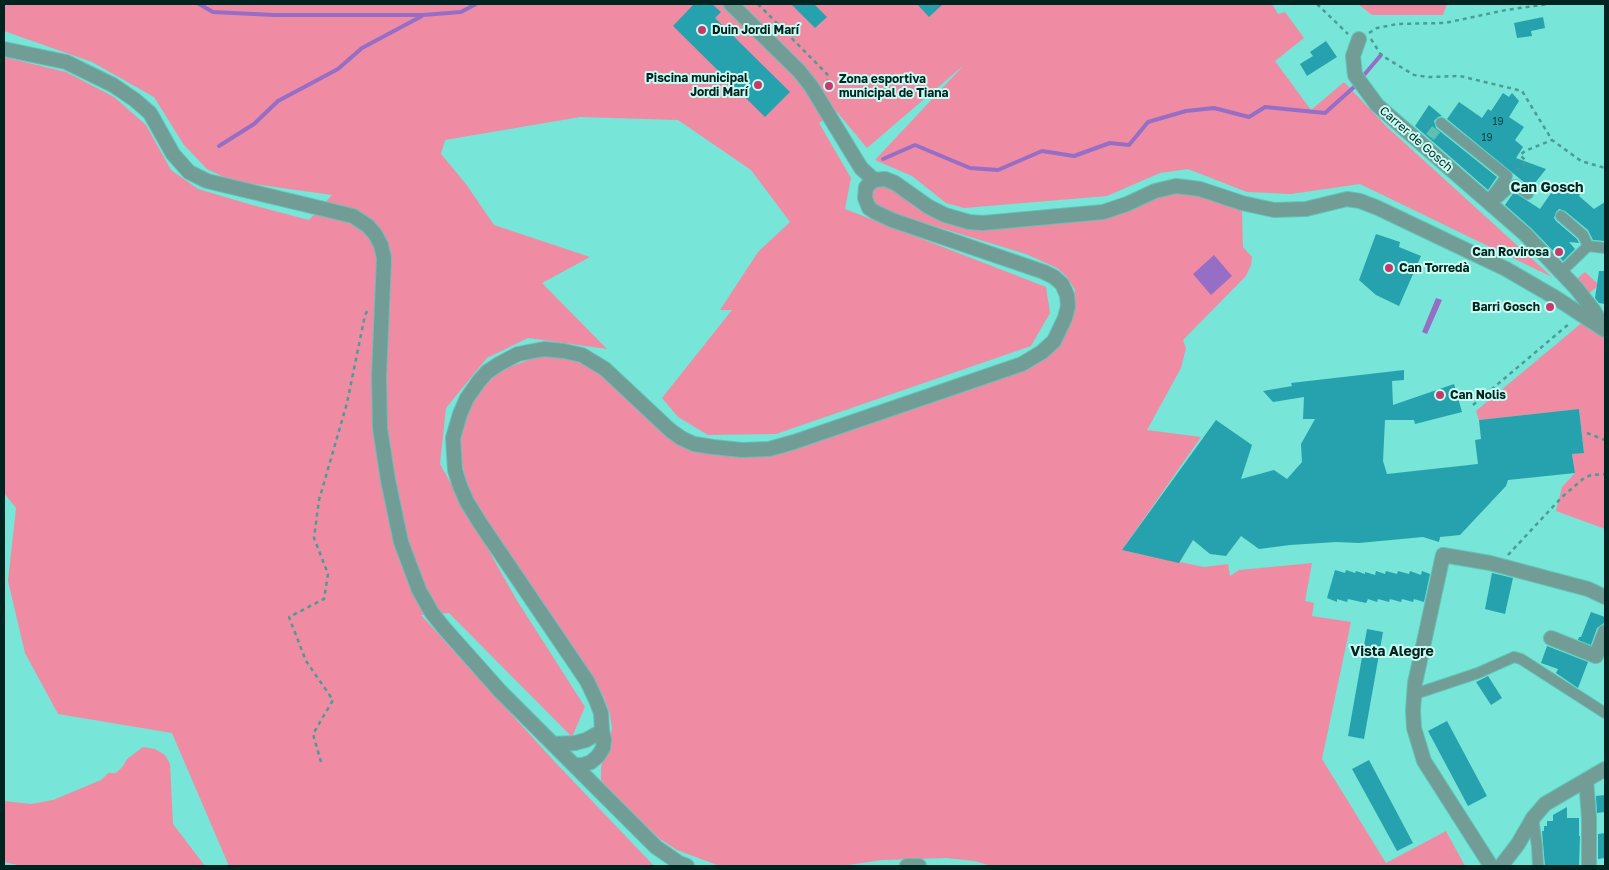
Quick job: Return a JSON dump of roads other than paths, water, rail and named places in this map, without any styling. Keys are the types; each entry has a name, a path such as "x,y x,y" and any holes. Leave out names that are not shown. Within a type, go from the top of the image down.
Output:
{"street":[{"path":"731,4 812,86 861,168 874,180"},
{"name":"Carrer de Gosch","path":"1363,36 1353,56 1355,75 1377,105 1524,234 1576,288 1594,311 1605,330"},
{"path":"4,50 66,62 112,85 135,100 150,113 173,154 189,172 207,181 353,216 368,226 375,234 381,245 384,258 379,376 380,428 388,480 401,542 419,590 432,613 500,691 656,847 679,863 687,866"},
{"path":"1441,123 1507,176 1490,203"},
{"path":"575,766 591,762 603,748 604,739 601,713 587,681 467,502 455,470 454,438 464,406 479,381 499,364 518,354 531,351 544,349 564,350 582,355 606,369 670,430 681,438 694,444 712,447 742,450 769,449 1022,364 1035,357 1054,341 1065,318 1068,306 1067,295 1062,284 1044,272 892,220 875,212 869,208 865,198 866,187 874,180 885,179 895,183 945,215 968,222 1103,212 1127,204 1155,190 1176,186 1200,189 1242,203 1274,210 1306,209 1347,199 1360,201 1506,269 1605,330"},
{"path":"1490,203 1511,186 1516,185 1528,194"},
{"path":"1561,216 1583,235 1588,246"},
{"path":"1560,272 1588,246 1605,248"},
{"path":"1492,866 1424,761 1414,728 1415,683 1443,555 1507,567 1588,590 1605,597"},
{"path":"1551,638 1596,656 1605,632"},
{"path":"1415,694 1478,674 1514,657 1521,659 1605,713"},
{"path":"554,744 575,743 602,732"},
{"path":"575,766 602,732"},
{"path":"598,756 597,780 600,791"},
{"path":"1501,866 1545,804 1605,769"},
{"path":"1586,780 1589,816 1589,866"},
{"path":"1534,818 1538,846 1538,866"},
{"path":"907,866 920,866"}],"waterway":[{"path":"199,4 213,12 274,15 423,15 461,12 476,4"},
{"path":"219,146 254,124 278,101 338,69 362,48 422,16"},
{"path":"1364,75 1381,55"},
{"path":"883,159 915,145 970,168 998,170 1042,151 1074,156 1110,143 1129,145 1148,122 1186,111 1214,108 1249,117 1265,107 1325,113 1354,87"}],"tunnel":[{"path":"1430,137 1441,123"}],"place":[{"name":"Duin Jordi Marí","path":"702,30"},
{"name":"Piscina municipal Jordi Marí","path":"758,85"},
{"name":"Zona esportiva municipal de Tiana","path":"829,86"},
{"name":"Can Rovirosa","path":"1559,252"},
{"name":"Can Torredà","path":"1389,268"},
{"name":"Barri Gosch","path":"1550,307"},
{"name":"Can Nolis","path":"1440,395"}],"district":[{"name":"Can Gosch","path":"1547,188"},
{"name":"Vista Alegre","path":"1392,652"}]}
